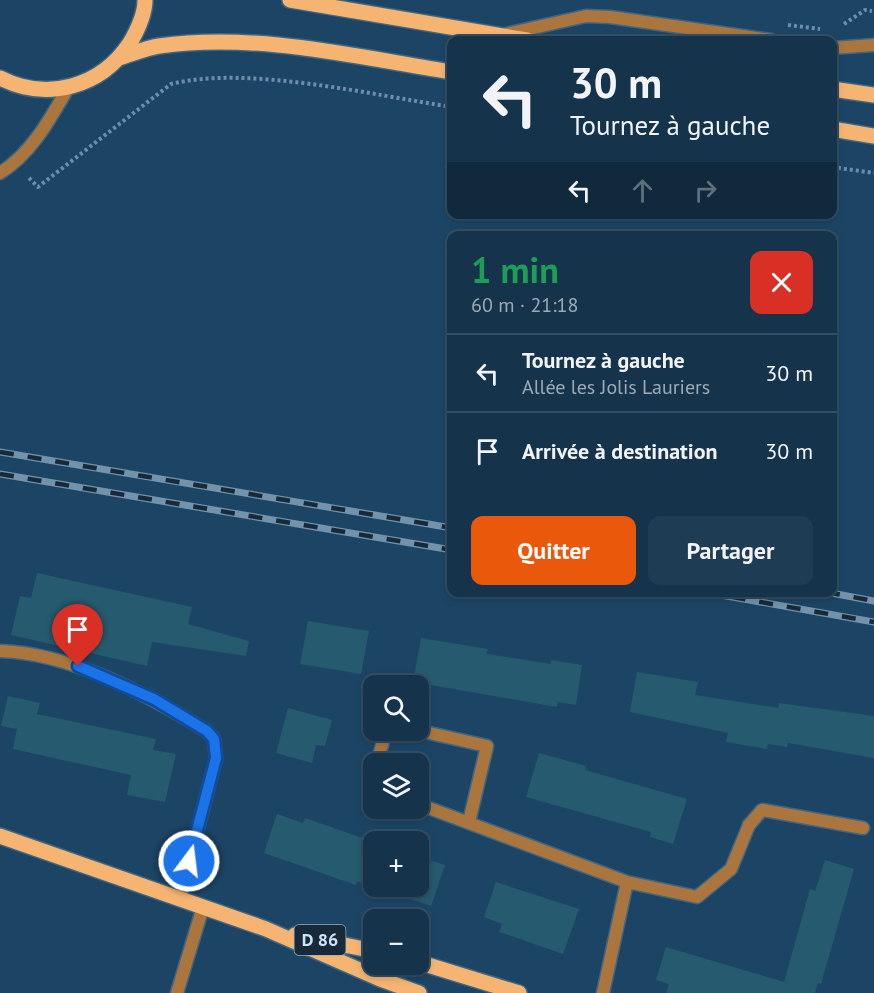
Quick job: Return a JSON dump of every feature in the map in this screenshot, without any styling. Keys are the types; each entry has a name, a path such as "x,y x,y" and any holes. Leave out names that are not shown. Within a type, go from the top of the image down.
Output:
{"main road":[{"path":"0,78 14,85 41,90 68,88 96,77 119,58 136,34 145,0"},
{"path":"290,0 498,36"},
{"path":"119,58 157,46 200,42 281,46 447,71"},
{"path":"837,90 874,95"},
{"path":"837,130 874,136"},
{"name":"D 86","path":"0,836 266,929 380,980 419,993"},
{"name":"D 86","path":"266,929 363,949"},
{"path":"429,965 519,993"}],"street":[{"path":"498,36 586,16 610,17 743,36"},
{"path":"837,48 874,45"},
{"path":"0,173 10,167 32,144 68,88"},
{"path":"0,651 78,666 154,699 207,731 214,739 216,758 180,899"},
{"path":"429,733 487,746 469,822"},
{"path":"429,808 627,882 697,897 731,869 749,825 762,810 863,828"},
{"path":"603,993 627,882"},
{"path":"177,993 203,907"}],"path":[{"path":"28,177 38,187 171,84 196,78 284,81 447,106"},
{"path":"837,167 874,173"}],"building":[{"path":"37,573 192,607 188,624 249,641 246,656 152,642 147,666 11,635 20,596 31,598"},
{"path":"308,621 369,631 361,674 300,664"},
{"path":"421,638 488,649 487,654 551,664 551,660 582,665 576,705 558,702 557,707 429,685 429,675 414,675"},
{"path":"637,672 698,682 695,695 778,708 779,703 874,716 874,758 788,743 787,747 768,744 767,749 726,742 728,733 630,712"},
{"path":"8,696 40,703 37,714 156,739 153,750 176,754 165,802 127,795 131,775 13,749 17,729 1,726"},
{"path":"288,708 332,720 325,746 316,745 312,763 276,753"},
{"path":"539,753 586,766 585,770 687,799 673,844 650,837 651,832 526,797"},
{"path":"277,814 303,823 305,818 363,838 363,883 357,881 356,885 264,853"},
{"path":"429,860 445,865 431,906 404,897 429,897"},
{"path":"825,860 854,869 821,984 818,983 815,993 666,993 669,984 656,980 666,947 784,982 810,889 815,891"},
{"path":"496,882 579,909 563,954 499,932 502,924 484,917"}],"railway":[{"path":"0,452 447,527"},
{"path":"0,474 447,549"},
{"path":"837,594 874,601"},
{"path":"732,597 874,622"}],"route":[{"path":"78,666 154,699 207,731 214,739 216,758 189,861"}]}
